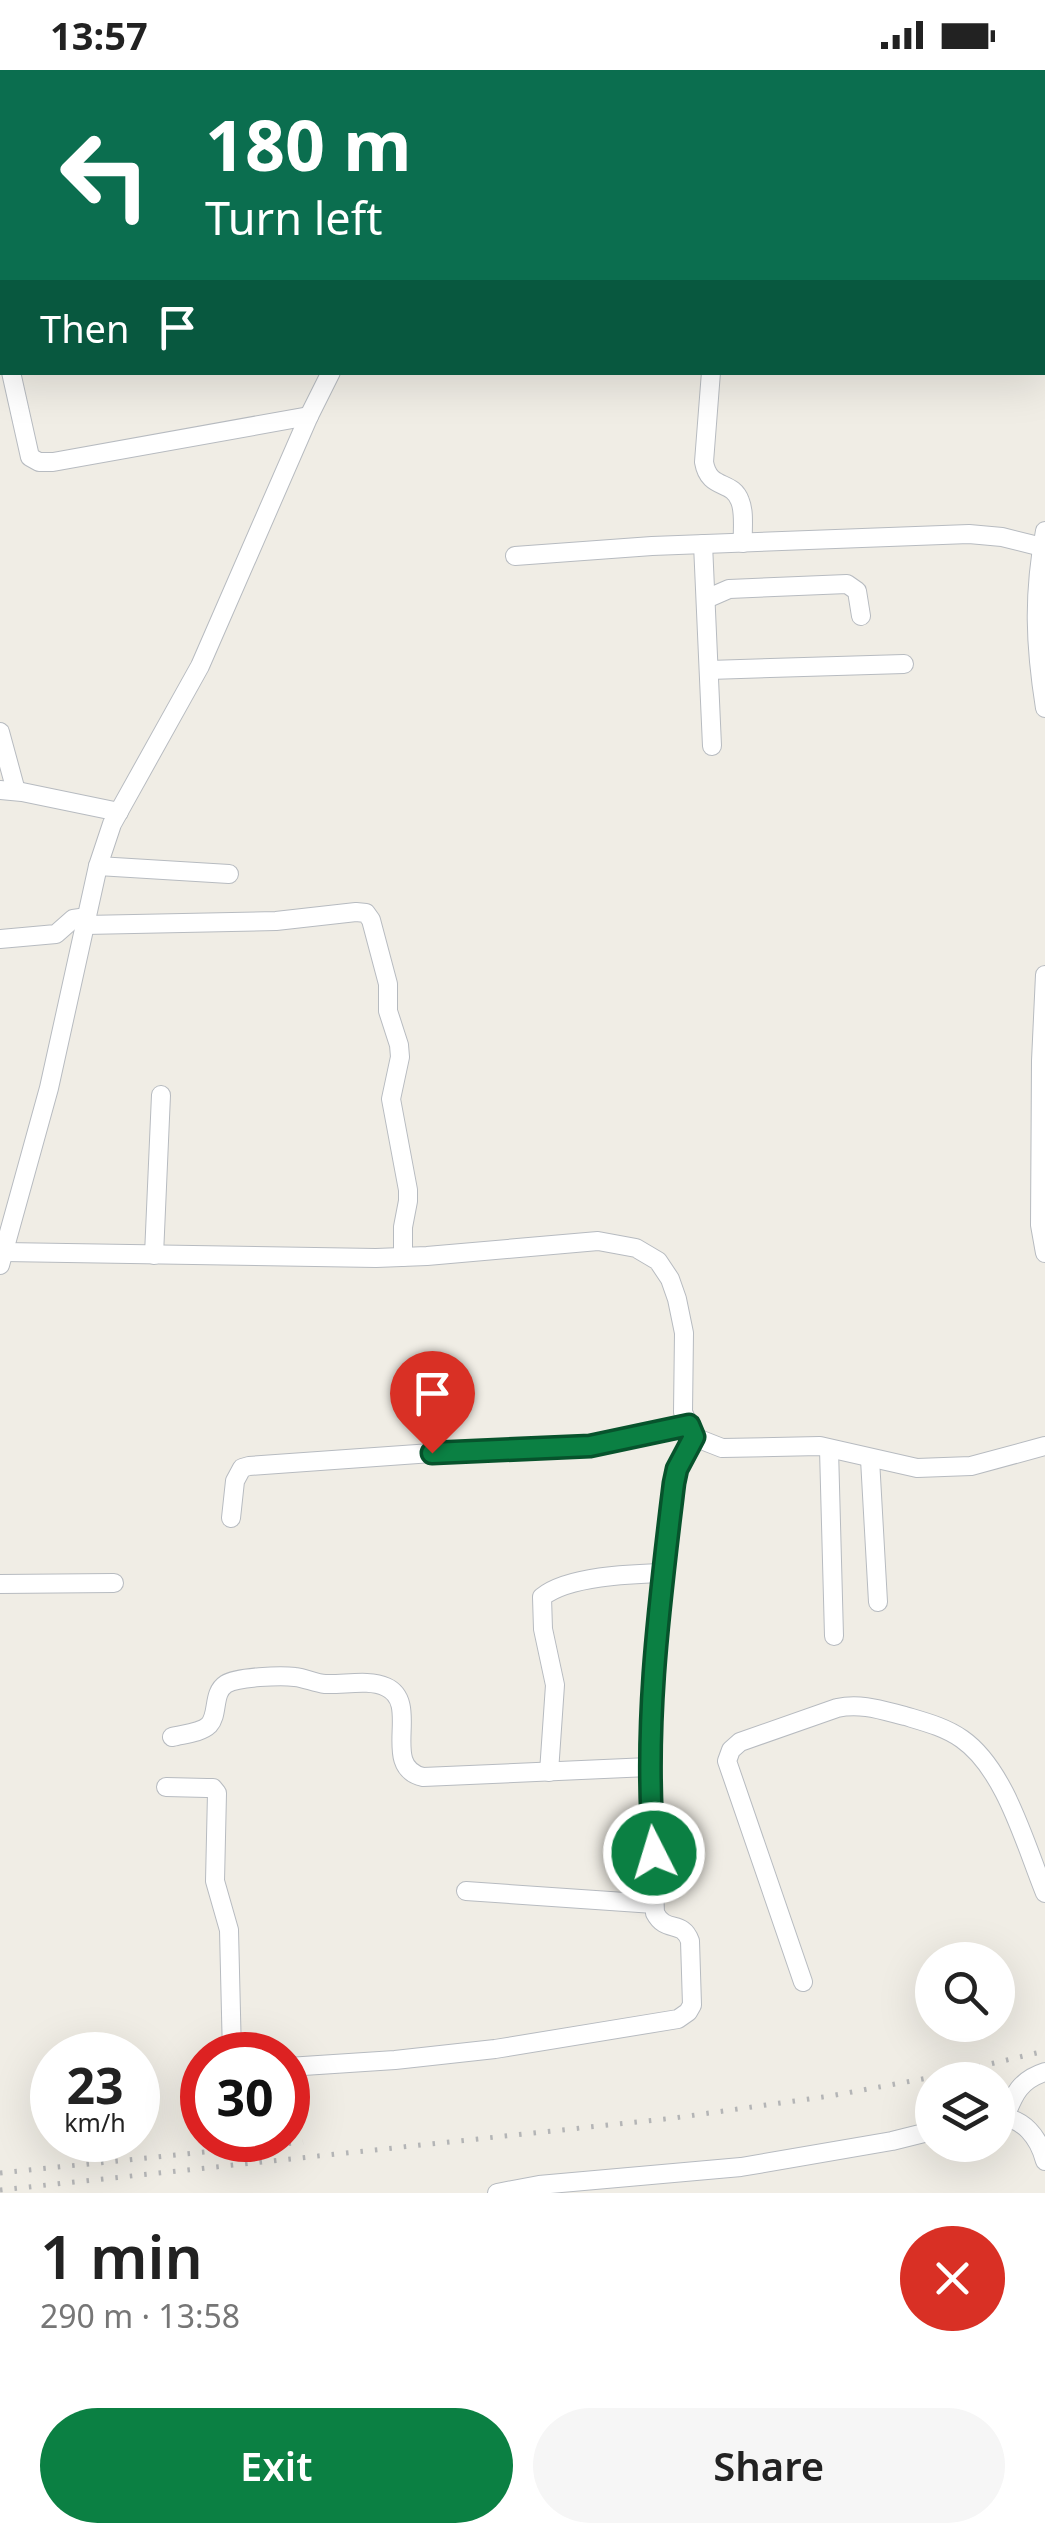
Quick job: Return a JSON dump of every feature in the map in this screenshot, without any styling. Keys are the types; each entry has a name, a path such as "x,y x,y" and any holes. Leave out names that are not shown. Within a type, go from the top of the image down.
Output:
{"street":[{"path":"12,375 30,457 39,462 309,416"},
{"path":"330,375 200,666 112,824 98,866 49,1088 2,1258 403,1257 598,1241 636,1248 658,1261 670,1279 684,1333 684,1412 692,1431 722,1448 829,1448 917,1468 951,1468 1045,1446"},
{"path":"712,375 706,474 730,488 740,502 743,542"},
{"path":"515,556 969,534 1044,539 1035,625 1045,708"},
{"path":"703,544 712,746"},
{"path":"706,599 729,589 846,584 857,590 861,616"},
{"path":"709,670 904,664"},
{"path":"0,732 8,790 119,812"},
{"path":"98,866 229,874"},
{"path":"0,938 56,934 73,919 226,923 366,913 388,984 388,1011 399,1045 391,1099 408,1190 403,1257"},
{"path":"1045,975 1040,1225 1045,1253"},
{"path":"154,1255 160,1095"},
{"path":"231,1518 235,1481 242,1468 249,1466 502,1448 590,1446 692,1431"},
{"path":"310,2066 495,2049 678,2019 688,2012 692,2004 690,1940 687,1932 678,1926 668,1927 655,1913 649,1767 650,1704 674,1483 692,1431"},
{"path":"829,1448 834,1636"},
{"path":"870,1459 878,1602"},
{"path":"549,1772 554,1685 543,1628 542,1598 559,1587 608,1576 664,1573"},
{"path":"0,1584 114,1584"},
{"path":"172,1737 207,1728 212,1722 216,1698 226,1684 285,1676 324,1684 382,1684 390,1688 401,1710 404,1765 415,1776 649,1767"},
{"path":"803,1982 727,1762 731,1750 740,1742 853,1705 937,1725 982,1755 998,1778 1045,1892"},
{"path":"166,1788 214,1788 217,1793 215,1882 230,1930 232,2032"},
{"path":"466,1891 654,1904"},
{"path":"1015,2093 1023,2082 1045,2072"},
{"path":"1015,2120 1042,2146 1045,2161"},
{"path":"497,2193 538,2185 741,2166 915,2136"}],"railway":[{"path":"0,2190 674,2118 830,2096 1045,2051"},
{"path":"0,2173 180,2155"}],"route":[{"path":"432,1453 590,1446 689,1425 694,1437 674,1483 650,1704 654,1853"}]}
